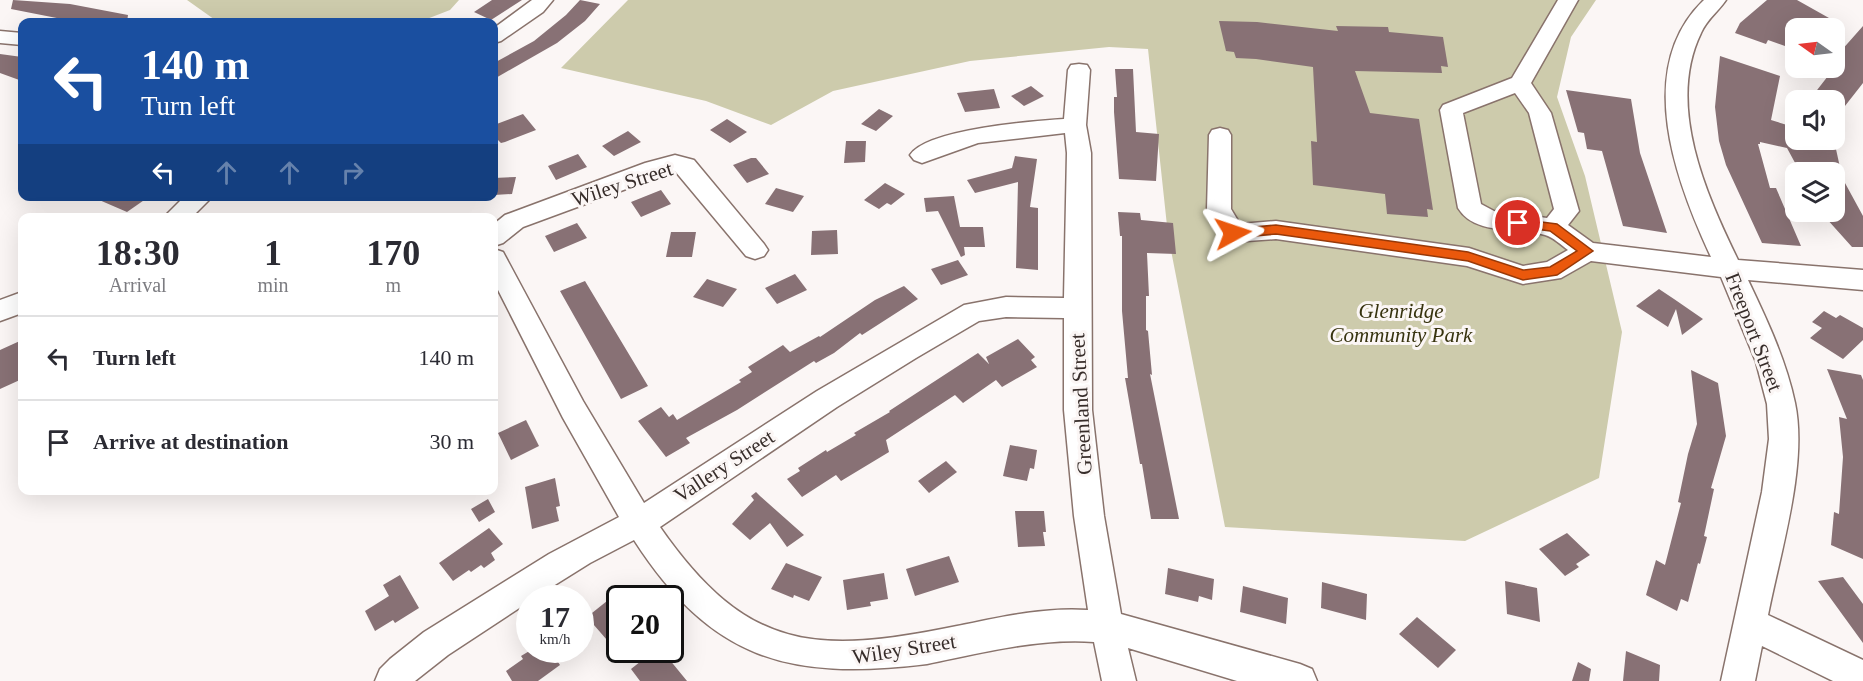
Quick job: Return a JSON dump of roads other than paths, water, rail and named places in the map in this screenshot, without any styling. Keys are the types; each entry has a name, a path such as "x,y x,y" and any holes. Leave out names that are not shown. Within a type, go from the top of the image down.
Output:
{"street":[{"path":"498,34 536,8 543,0"},
{"path":"1568,0 1520,83 1451,110 1470,208 1489,219 1553,227 1587,251 1782,275 1863,280"},
{"name":"Freeport Street","path":"1716,0 1706,8 1692,28 1683,51 1677,80 1676,114 1688,168 1744,298 1774,377 1781,404 1782,427 1781,472 1738,681"},
{"path":"0,37 18,39"},
{"name":"Greenland Street","path":"1079,70 1075,125 1079,153 1078,410 1089,516 1107,627 1119,681"},
{"path":"1520,83 1540,113 1567,211 1553,227"},
{"path":"922,155 950,142 973,136 1075,125"},
{"path":"1220,135 1219,209 1233,233 1276,230 1468,257 1523,275 1552,271 1587,251"},
{"name":"Wiley Street","path":"498,234 514,221 653,169 675,163 686,166 755,250"},
{"path":"181,213 195,201"},
{"name":"Wiley Street","path":"498,266 594,449 640,523 693,595 726,623 766,645 833,659 868,657 1039,627 1107,627 1300,681"},
{"path":"0,311 18,304"},
{"name":"Vallery Street","path":"392,681 421,653 447,636 585,550 640,523 827,399 973,312 1006,307 1077,308"},
{"path":"1750,623 1863,678"}],"park label":[{"name":"Glenridge Community Park","path":"1401,323"}]}
